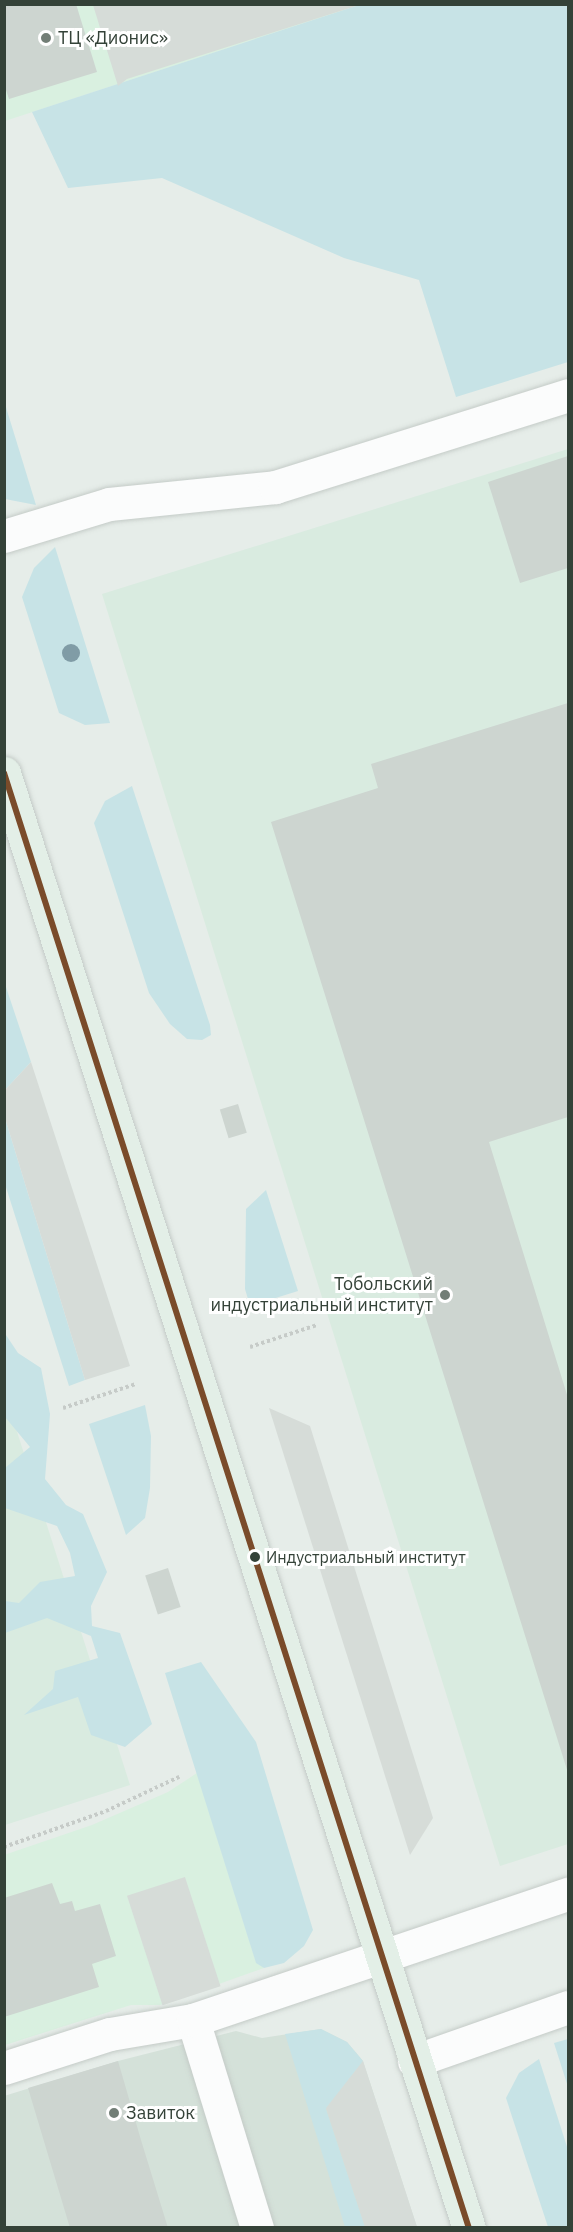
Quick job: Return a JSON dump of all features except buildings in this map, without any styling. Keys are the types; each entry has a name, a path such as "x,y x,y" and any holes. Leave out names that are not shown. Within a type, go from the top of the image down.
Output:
{"main road":[{"path":"4,773 381,1960 469,2228"}],"lane":[{"path":"4,536 109,504 275,487 568,395"},
{"path":"4,2068 110,2034 193,2020 381,1960 568,1894"},
{"path":"414,2061 568,2007"},
{"path":"193,2020 257,2228"}],"path":[{"path":"250,1347 317,1325"},
{"path":"63,1408 136,1384"},
{"path":"4,1847 106,1811 180,1776"}],"shaded area":[{"path":"93,4 359,5 127,79 118,86"},
{"path":"5,5 359,5 5,121"},
{"path":"359,5 568,5 568,362 456,397 419,280 344,258 162,178 68,188 32,112"},
{"path":"5,404 36,505 5,499"},
{"name":"Тобольский индустриальный институт","path":"568,449 568,1844 500,1866 102,594"},
{"path":"55,547 110,723 85,725 59,713 22,597 34,568"},
{"path":"132,786 210,1025 211,1035 202,1040 187,1039 170,1024 149,993 94,823 105,801"},
{"path":"4,981 31,1062 5,1090 4,1090"},
{"path":"31,1062 130,1366 85,1380 5,1118 5,1090"},
{"path":"5,1118 85,1380 69,1386 5,1184"},
{"path":"266,1190 298,1291 250,1306 245,1289 246,1209"},
{"path":"4,1332 18,1353 41,1368 50,1414 45,1479 66,1505 83,1514 107,1572 91,1606 92,1626 120,1633 152,1724 125,1747 91,1735 78,1697 24,1715 53,1689 55,1671 98,1658 91,1636 47,1618 5,1633 5,1601 19,1603 40,1582 75,1576 70,1553 57,1526 5,1508 5,1468 30,1447 5,1417"},
{"path":"4,1391 130,1785 5,1825 4,1825"},
{"path":"145,1405 151,1436 150,1488 145,1518 126,1535 89,1424"},
{"path":"269,1408 310,1426 433,1818 410,1855"},
{"path":"201,1662 256,1742 313,1930 304,1946 284,1963 264,1968 256,1963 165,1673"},
{"path":"197,1773 256,1962 264,1968 160,2005 131,2005 5,2045 4,1855 92,1825 168,1792"},
{"path":"185,1877 221,1986 163,2005 127,1896"},
{"path":"321,2029 347,2042 363,2061 417,2227 5,2227 4,2096 118,2061 236,2031 262,2038"},
{"path":"321,2029 347,2042 363,2061 326,2109 365,2227 345,2227 285,2034"},
{"path":"568,2039 568,2087 554,2043"},
{"path":"539,2059 568,2150 568,2227 548,2227 506,2098 519,2073"},
{"path":"363,2061 417,2227 365,2227 326,2108"}],"transit line":[{"path":"4,773 469,2228"}],"place":[{"name":"ТЦ «Дионис»","path":"46,38"},
{"name":"Тобольский индустриальный институт","path":"445,1295"},
{"name":"Индустриальный институт","path":"255,1557"},
{"name":"Завиток","path":"114,2113"}]}
